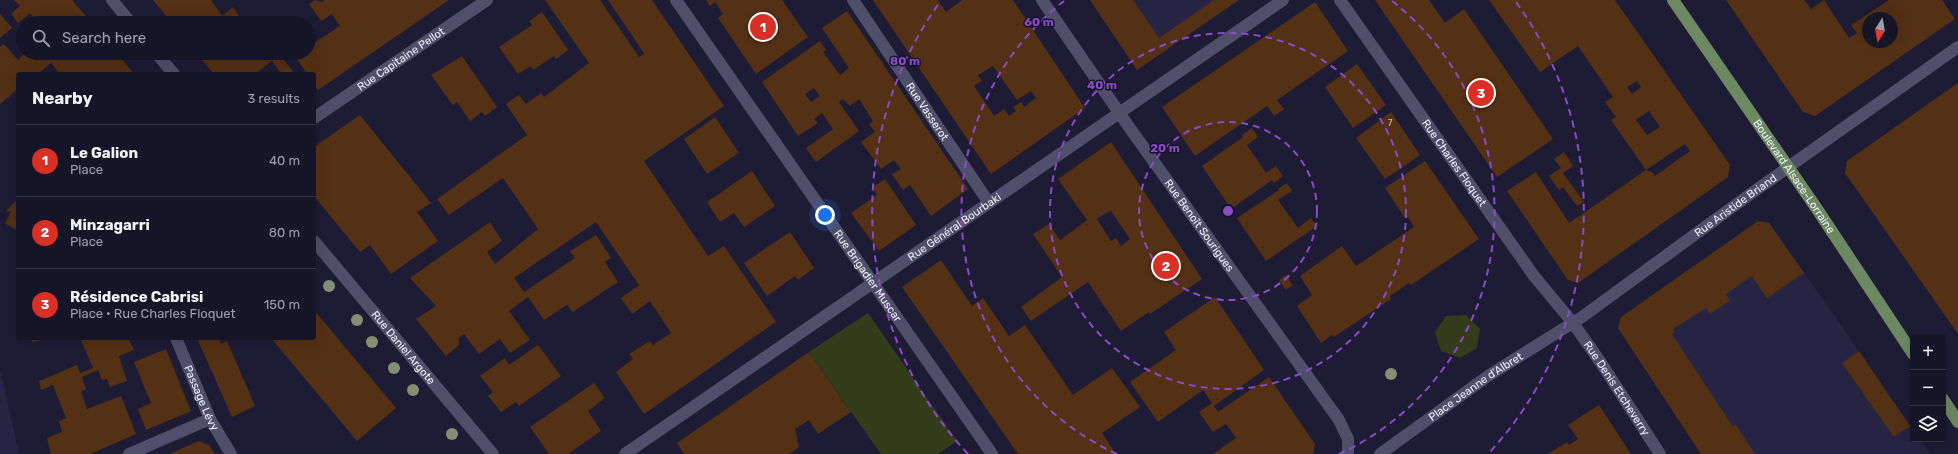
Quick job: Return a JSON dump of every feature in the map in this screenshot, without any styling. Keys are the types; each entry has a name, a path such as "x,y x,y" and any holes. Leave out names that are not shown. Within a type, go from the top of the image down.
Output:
{"main road":[{"name":"Boulevard Alsace-Lorraine","path":"1673,0 1789,168 1910,350"},
{"path":"1946,404 1958,422"}],"street":[{"path":"112,0 125,16"},
{"name":"Rue Capitaine Pellot","path":"316,117 488,0"},
{"name":"Rue Brigadier Muscar","path":"676,0 992,454"},
{"name":"Rue Vasserot","path":"853,0 989,203"},
{"name":"Rue Benoît Sourigues","path":"1042,0 1120,113 1339,420 1348,439 1348,454"},
{"name":"Rue Général Bourbaki","path":"625,454 1283,0"},
{"name":"Rue Charles Floquet","path":"1340,0 1534,276 1573,323"},
{"name":"Rue Aristide Briand","path":"1573,323 1822,143 1958,47"},
{"path":"162,60 172,72"},
{"name":"Rue Daniel Argote","path":"316,243 492,454"},
{"name":"Place Jeanne d'Albret","path":"1380,454 1488,376 1573,323"},
{"name":"Rue Denis Etcheverry","path":"1573,323 1601,362 1660,454"},
{"name":"Passage Lévy","path":"177,340 210,419 231,454"},
{"path":"129,454 210,419"}],"shaded area":[{"path":"1090,0 1239,0 1137,70"},
{"path":"1758,221 1769,223 1859,351 1842,363 1859,387 1875,376 1910,425 1910,442 1922,442 1930,454 1701,454 1618,328 1621,317"},
{"path":"0,369 19,454 0,454"}],"green space":[{"path":"868,313 957,441 938,454 881,454 809,352"},
{"path":"1466,315 1480,329 1477,348 1460,358 1441,351 1435,332 1446,316"}],"building":[{"path":"14,0 72,0 86,16 32,16 30,13 26,16 16,16 16,20 12,15 13,12 20,6"},
{"path":"153,0 211,0 222,16 166,16"},
{"path":"315,0 322,2 325,0 449,0 318,90 316,88 316,72 306,72 298,60 316,60 316,41 340,26 332,14 321,21 309,4"},
{"path":"545,0 600,0 639,57 644,53 608,0 652,0 724,106 644,161 708,256 724,246 776,322 644,414 616,372 633,359 629,354 650,341 653,345 671,333 650,301 632,314 621,298 639,285 596,222 514,278 524,292 575,258 570,251 596,235 611,258 605,262 618,282 573,312 567,305 544,320 528,297 509,311 530,340 510,353 500,339 479,354 464,334 459,338 459,345 446,356 416,319 436,306 410,278 490,222 502,241 487,252 495,264 538,229 503,178 449,215 437,199 527,135 506,104 519,95 526,104 541,93 544,97 589,63"},
{"path":"706,0 782,0 808,37 756,74 718,18 723,14 715,2 710,6"},
{"path":"873,0 938,0 946,12 962,0 1013,0 1085,108 991,174","holes":["993,66 1017,100 1031,91 1036,98 1024,107 1021,102 1013,107 1016,111 1009,116 1004,109 994,116 974,86 982,81 978,75"]},
{"path":"1090,0 1133,0 1159,38 1214,0 1239,0 1137,70"},
{"path":"1375,0 1429,0 1445,23 1464,9 1553,139 1497,177"},
{"path":"1489,0 1615,0 1730,165 1728,177 1578,283 1568,280 1507,191 1536,172 1569,223 1646,170 1611,120 1616,117 1605,102 1613,97 1578,46 1540,72","holes":["1637,81 1641,87 1632,94 1627,87","1649,111 1660,127 1647,135 1636,120","1685,144 1690,151 1655,176 1652,172 1646,170"]},
{"path":"1726,0 1804,0 1811,9 1824,0 1849,38 1857,33 1851,25 1862,18 1862,48 1898,48 1898,12 1871,12 1889,0 1942,0 1955,19 1815,116 1803,112"},
{"path":"1315,2 1348,51 1277,100 1284,109 1274,116 1267,106 1195,156 1162,107"},
{"path":"233,7 239,16 222,16"},
{"path":"847,11 968,189 931,216 910,185 903,190 892,174 901,169 894,160 881,169 861,142 875,132 869,124 873,121 859,99 850,106 843,99 839,102 859,131 816,162 806,148 833,129 822,113 814,119 818,123 798,136 762,82 820,41 826,50 823,52 840,75 849,68 822,28","holes":["814,88 820,96 811,102 805,94"]},
{"path":"542,12 568,50 556,59 554,56 533,70 531,66 518,74 499,47 532,25 529,21"},
{"path":"0,14 12,28 0,38"},
{"path":"4,44 16,58 16,60 123,60 132,72 58,72 51,63 40,72 16,72 16,91 0,104 0,47"},
{"path":"462,56 497,107 485,116 482,112 470,121 457,102 453,105 431,75"},
{"path":"202,60 272,61 258,72 212,72"},
{"path":"273,60 284,60 293,72 280,72 272,61"},
{"path":"1357,64 1386,105 1353,128 1325,87"},
{"path":"1958,83 1958,334 1845,173 1847,161"},
{"path":"1391,112 1420,155 1385,179 1356,138"},
{"path":"360,115 431,203 417,212 438,241 391,274 370,245 360,252 316,198 316,146"},
{"path":"715,117 739,153 707,174 684,139"},
{"path":"1252,128 1258,137 1247,145 1266,173 1276,166 1283,176 1274,183 1272,180 1231,209 1202,166 1243,137 1242,135"},
{"path":"1111,142 1202,279 1150,314 1149,312 1121,331 1088,282 1031,321 1021,307 1062,277 1033,234 1049,224 1060,240 1087,220 1058,179","holes":["1111,211 1130,239 1121,246 1116,238 1111,241 1097,219"]},
{"path":"1564,152 1573,166 1563,173 1584,202 1577,206 1563,187 1559,190 1549,176 1561,168 1554,159"},
{"path":"1425,161 1479,239 1411,285 1409,283 1390,296 1391,299 1334,337 1332,335 1321,343 1297,306 1312,295 1300,276 1342,246 1356,266 1414,227 1408,217 1405,218 1385,188"},
{"path":"752,171 775,206 744,227 734,213 720,222 707,202"},
{"path":"885,179 916,225 879,251 851,213 877,195 872,188"},
{"path":"1287,183 1292,191 1278,200 1298,228 1311,218 1317,226 1266,261 1237,218"},
{"path":"16,201 16,230 5,223 11,212 6,211"},
{"path":"1758,221 1769,223 1804,273 1767,298 1752,276 1726,294 1730,301 1710,314 1706,308 1673,329 1675,332 1672,334 1733,427 1736,425 1755,454 1701,454 1618,328 1621,317"},
{"path":"790,232 814,268 798,280 795,276 767,296 744,263"},
{"path":"941,260 972,306 983,298 1009,336 1025,325 1073,395 1112,368 1140,407 1102,433 1116,454 1018,454 902,287"},
{"path":"1286,275 1293,285 1286,290 1279,280"},
{"path":"1215,297 1264,370 1214,406 1218,412 1269,377 1315,444 1313,454 1213,454 1236,438 1226,424 1213,432 1199,412 1212,403 1203,390 1158,422 1130,382 1176,350 1164,332"},
{"path":"316,312 396,408 357,441 273,340 316,340"},
{"path":"81,340 129,340 134,350 119,356 127,381 110,387 107,379 102,380 98,370 82,377 86,389 81,392 87,409 121,396 136,434 90,454 51,454 47,438 62,432 59,421 66,418 53,385 41,390 39,381 77,365 80,373 93,368"},
{"path":"198,340 220,340 221,344 227,341 255,406 232,417"},
{"path":"538,345 561,376 519,406 516,402 501,412 488,396 493,392 480,376 505,358 509,365"},
{"path":"166,349 191,411 146,430 138,409 151,403 134,362"},
{"path":"1859,351 1910,426 1894,437 1842,363"},
{"path":"809,352 851,412 818,434 809,420 795,429 799,447 789,454 684,454 677,443"},
{"path":"594,383 605,398 588,411 601,431 568,454 549,454 530,427"},
{"path":"1599,405 1631,454 1548,454 1567,442 1569,445 1578,439 1568,425"},
{"path":"199,441 209,445 215,454 169,454"}],"place":[{"name":"Le Galion","path":"763,27"},
{"name":"Résidence Cabrisi","path":"1481,93"},
{"name":"Minzagarri","path":"1166,266"}]}
